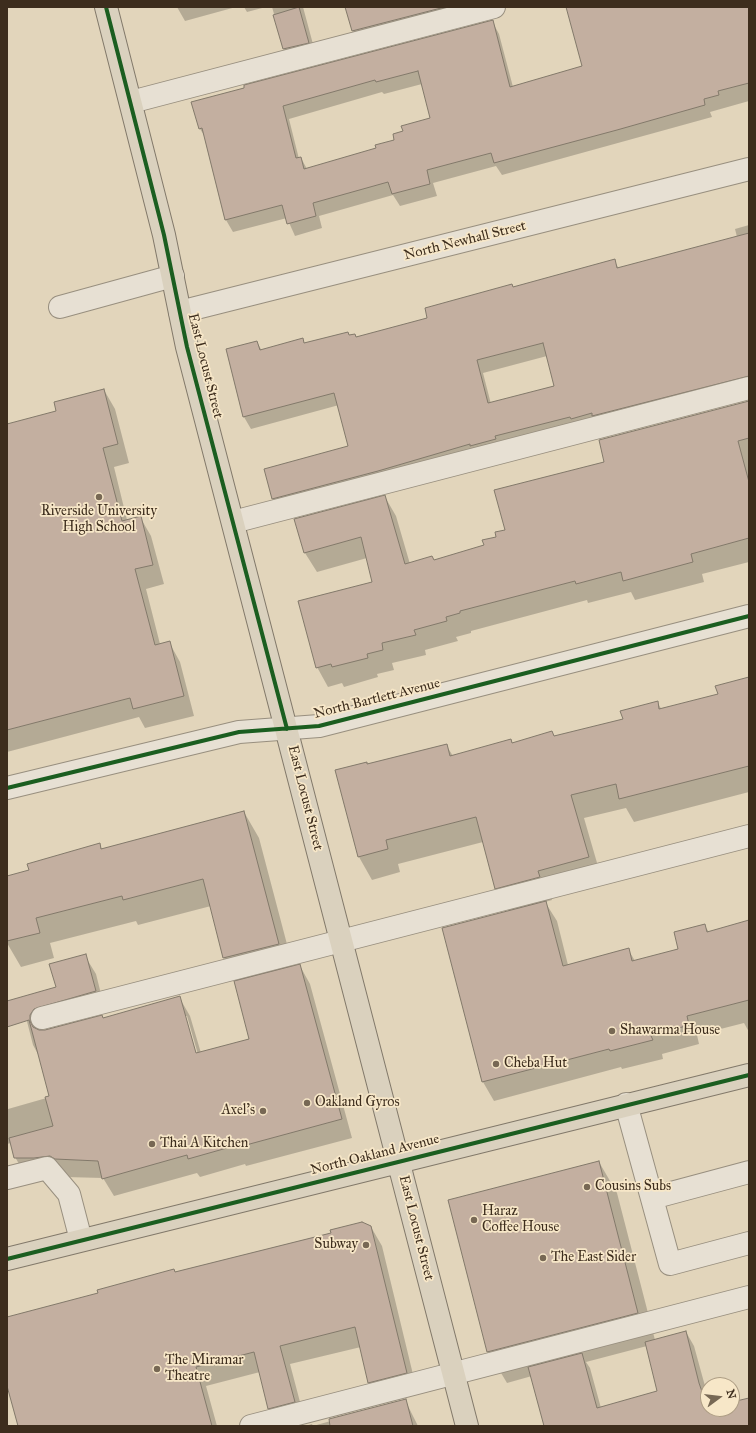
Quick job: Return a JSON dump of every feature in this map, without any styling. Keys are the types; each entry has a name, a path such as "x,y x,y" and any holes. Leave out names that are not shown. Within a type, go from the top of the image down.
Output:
{"main road":[{"name":"East Locust Street","path":"106,7 164,235 187,347 467,1426"},
{"name":"North Oakland Avenue","path":"7,1259 399,1160 749,1074"}],"street":[{"path":"131,102 494,7"},
{"name":"North Newhall Street","path":"180,312 749,169"},
{"path":"60,307 173,276"},
{"path":"233,522 749,388"},
{"name":"North Bartlett Avenue","path":"7,788 239,732 319,726 749,616"},
{"path":"42,1018 749,836"},
{"path":"626,1104 670,1264 749,1243"},
{"path":"7,1178 48,1168 69,1194 82,1240"},
{"path":"652,1198 749,1172"},
{"path":"251,1426 749,1297"}],"building":[{"path":"299,7 309,43 283,49 273,15"},
{"path":"345,7 445,7 352,31"},
{"path":"566,7 749,7 749,83 718,91 719,95 704,99 705,105 494,163 491,153 427,170 430,184 392,194 388,182 313,203 316,216 287,224 282,205 225,220 202,128 199,129 191,102 244,88 244,85 493,20 510,87 582,66","holes":["418,71 430,118 401,126 403,131 393,134 394,140 375,145 376,148 304,169 301,157 296,158 283,106 375,80 376,82"]},
{"path":"749,233 749,376 592,416 592,413 571,419 570,417 495,436 496,439 470,446 470,444 378,471 272,499 264,469 348,446 334,393 243,417 226,349 257,341 260,350 303,338 304,343 348,332 349,335 355,334 356,337 427,318 425,308 512,284 513,287 615,259 617,268","holes":["543,343 554,386 488,403 477,360"]},
{"path":"104,389 118,444 103,448 122,521 141,516 153,565 135,569 155,645 170,641 184,696 133,709 130,698 7,730 7,424 56,411 54,402"},
{"path":"749,401 749,438 738,441 749,482 749,538 691,554 693,562 623,581 621,572 576,584 575,581 460,611 460,613 446,617 447,621 414,630 416,635 382,643 383,650 367,654 368,658 332,667 331,664 316,668 298,601 372,582 361,537 304,553 294,519 385,495 405,564 432,556 434,560 484,545 482,540 496,537 495,532 505,530 494,490 604,462 599,440"},
{"path":"749,677 749,766 619,799 616,784 571,795 589,857 538,871 540,877 495,889 476,817 386,840 388,849 358,857 335,770 367,762 367,764 447,744 450,756 511,739 512,743 552,731 554,736 623,719 620,711 658,701 659,709 718,694 715,686"},
{"path":"244,811 279,944 223,958 203,879 123,900 122,896 36,918 40,933 7,941 7,876 29,870 27,864 100,843 101,849"},
{"path":"546,901 563,966 629,948 632,961 678,949 674,932 705,924 707,932 749,920 749,1000 687,1016 689,1025 651,1036 653,1040 610,1051 609,1049 482,1082 442,928"},
{"path":"86,954 96,991 34,1009 30,1015 30,1021 33,1027 39,1030 45,1030 102,1015 103,1018 180,996 196,1053 249,1039 234,981 300,964 342,1119 188,1159 187,1155 102,1179 98,1161 55,1159 50,1156 14,1158 9,1138 53,1126 45,1097 49,1096 29,1020 7,1027 7,1001 56,987 49,964"},
{"name":"The East Sider","path":"599,1161 638,1313 487,1352 448,1200"},
{"path":"362,1222 371,1226 407,1373 368,1383 355,1327 280,1346 295,1402 268,1409 254,1352 196,1367 212,1426 18,1426 7,1386 7,1317 98,1293 97,1290 174,1269 175,1272 331,1233 330,1230"},
{"path":"686,1331 700,1386 700,1417 740,1417 740,1400 749,1398 749,1426 544,1426 528,1367 582,1353 597,1408 657,1391 645,1342"},
{"path":"406,1399 413,1426 330,1426 329,1419"}],"cycle path":[{"path":"106,7 164,235 187,347 287,729"},
{"path":"7,788 239,732 319,726 749,616"},
{"path":"7,1259 749,1075"}],"place":[{"name":"Riverside University High School","path":"99,497"},
{"name":"Shawarma House","path":"612,1031"},
{"name":"Cheba Hut","path":"496,1064"},
{"name":"Oakland Gyros","path":"307,1103"},
{"name":"Axel's","path":"263,1111"},
{"name":"Thai A Kitchen","path":"152,1144"},
{"name":"Cousins Subs","path":"587,1187"},
{"name":"Haraz Coffee House","path":"474,1220"},
{"name":"Subway","path":"366,1245"},
{"name":"The East Sider","path":"543,1258"},
{"name":"The Miramar Theatre","path":"157,1369"}]}
